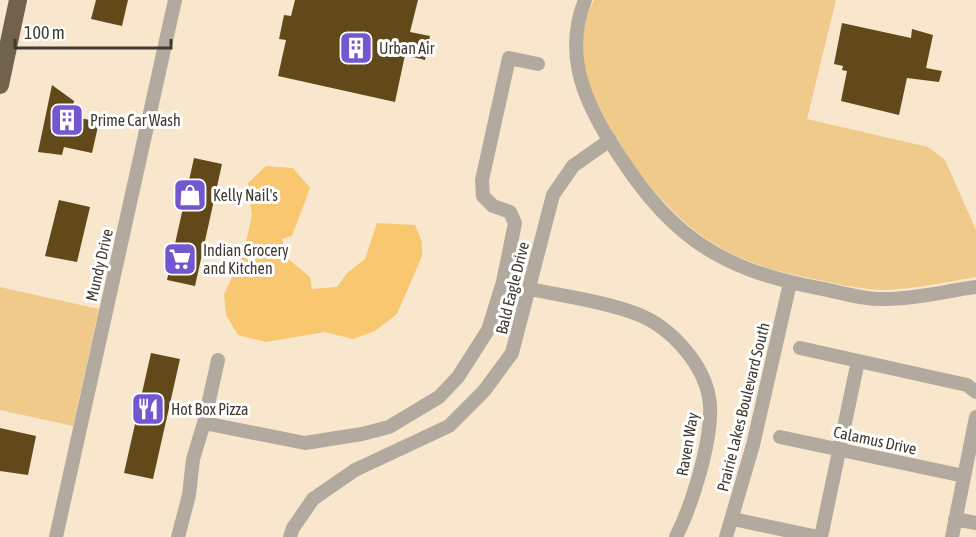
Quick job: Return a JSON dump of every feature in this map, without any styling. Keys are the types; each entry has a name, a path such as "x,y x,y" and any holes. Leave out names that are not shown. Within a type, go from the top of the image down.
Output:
{"highway":[{"path":"0,85 18,0"}],"street":[{"name":"Mundy Drive","path":"56,537 175,0"},
{"path":"585,0 576,31 576,63 586,98 610,140 644,191 692,239 743,269 790,283 884,300 976,286"},
{"path":"204,423 305,443 362,435 397,423 439,397 458,377 488,330 503,282 514,223 510,212 492,206 483,196 482,180 509,58 538,64"},
{"name":"Bald Eagle Drive","path":"290,537 293,528 314,499 356,470 449,426 484,391 512,353 553,195 573,166 610,140"},
{"name":"Prairie Lakes Boulevard South","path":"726,537 733,519 790,283"},
{"name":"Raven Way","path":"530,289 636,314 671,332 691,358 707,390 709,422 695,490 676,537"},
{"path":"800,348 967,385 976,392"},
{"path":"178,537 189,495 193,459 204,423 218,360"},
{"path":"733,519 820,537 858,362"},
{"path":"952,537 976,417"},
{"name":"Calamus Drive","path":"780,437 841,448 964,476"},
{"path":"956,519 976,523"}],"shaded area":[{"path":"594,0 836,0 807,119 928,147 945,160 976,230 976,277 897,289 859,288 765,267 726,250 704,237 666,204 633,164 592,92 584,62 583,46 587,15"},
{"path":"266,166 293,168 310,188 292,236 282,239 287,258 310,277 312,289 337,287 347,273 365,259 377,223 415,225 422,242 422,256 397,314 375,331 353,339 325,332 266,342 238,335 226,315 224,294 243,255 252,215 248,183"},
{"path":"0,287 99,309 73,426 0,410"}],"building":[{"path":"96,0 128,0 122,26 91,19"},
{"name":"Urban Air","path":"295,0 418,0 410,32 430,36 425,60 405,55 395,102 278,76 286,40 279,39 284,15 291,16"},
{"path":"842,23 911,38 912,29 933,35 926,68 942,71 939,82 907,78 899,115 841,101 847,71 842,70 843,66 834,64"},
{"name":"Prime Car Wash","path":"52,85 74,101 71,116 99,122 92,153 64,147 62,155 38,152"},
{"path":"194,158 222,164 195,286 167,280"},
{"path":"59,200 90,207 77,262 45,256"},
{"path":"151,353 180,359 153,479 124,473"},
{"path":"0,428 36,436 28,475 0,471"}],"place":[{"name":"Urban Air","path":"356,48"},
{"name":"Prime Car Wash","path":"67,120"},
{"name":"Kelly Nail's","path":"190,195"},
{"name":"Indian Grocery and Kitchen","path":"180,259"},
{"name":"Hot Box Pizza","path":"148,409"}]}
